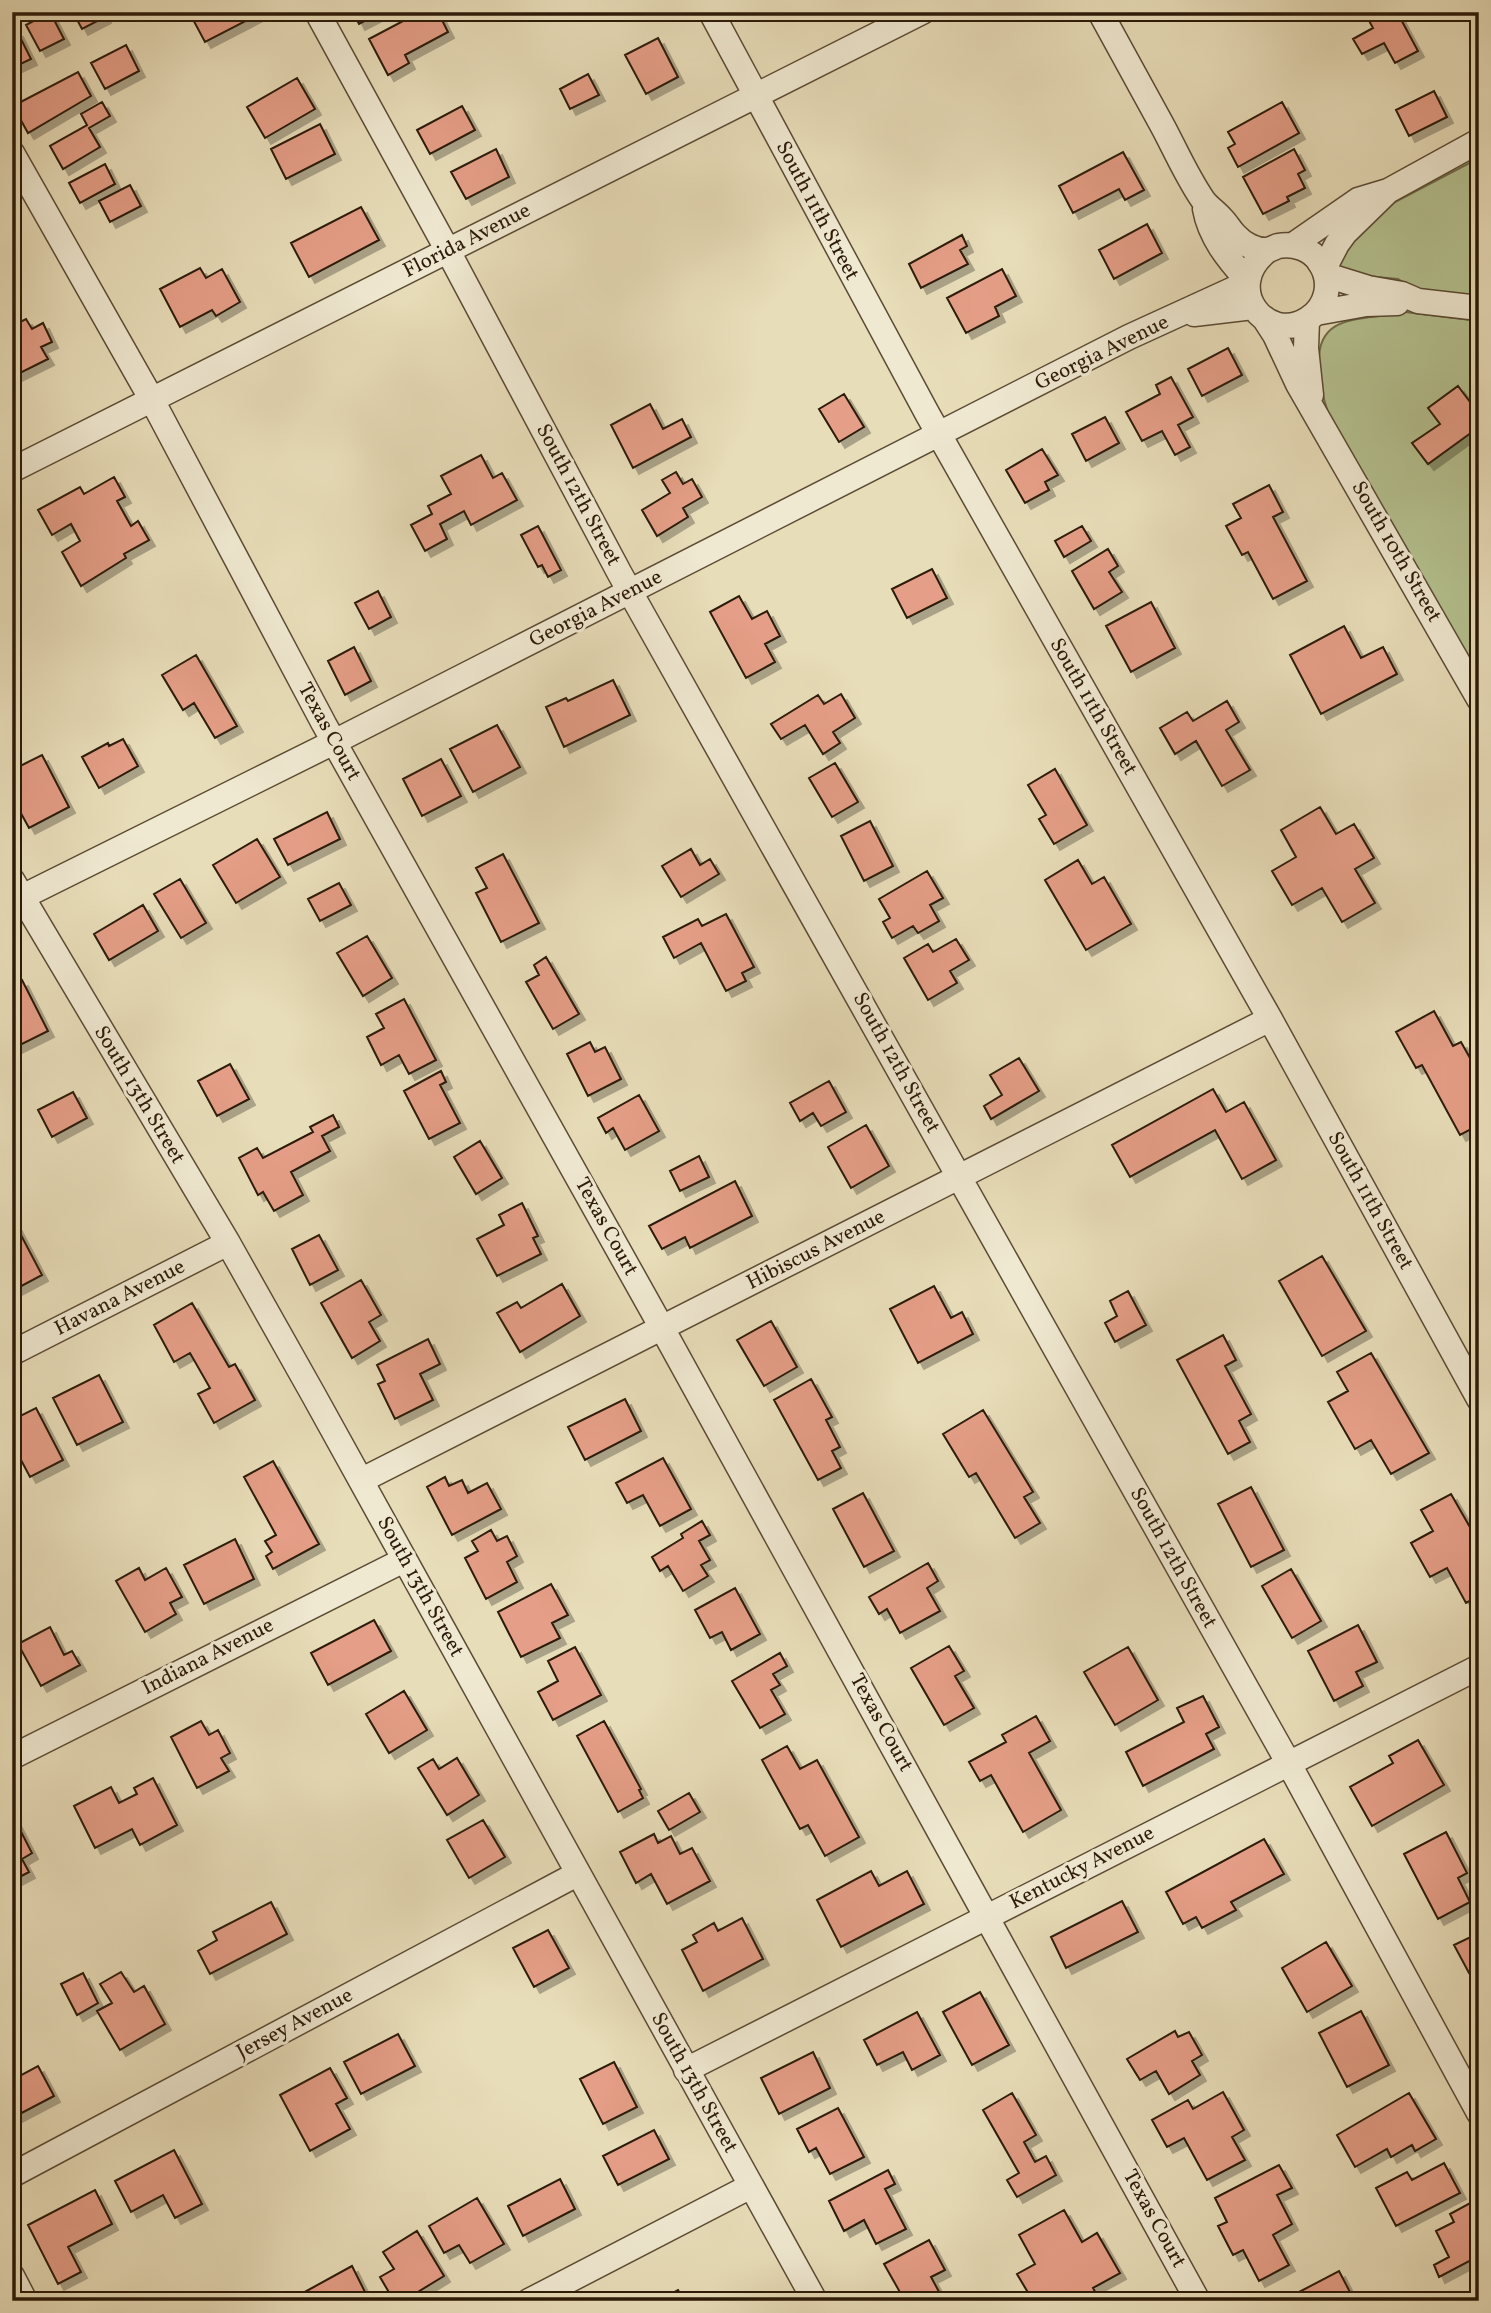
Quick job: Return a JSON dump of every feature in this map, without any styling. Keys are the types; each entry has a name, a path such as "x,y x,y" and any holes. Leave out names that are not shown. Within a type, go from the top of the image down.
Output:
{"street":[{"name":"South 12th Street","path":"317,12 630,592 1289,1764 1479,2113"},
{"name":"South 11th Street","path":"711,12 938,433 1270,1019 1479,1399"},
{"name":"Florida Avenue","path":"12,470 922,12"},
{"name":"South 10th Street","path":"1100,12 1204,201 1244,243 1268,250"},
{"path":"1293,246 1358,200 1388,191 1479,141"},
{"name":"Texas Court","path":"12,153 152,400 334,742 988,1916 1198,2301"},
{"path":"1311,317 1326,295 1325,272 1337,244 1388,191"},
{"name":"South 10th Street","path":"1204,201 1208,223 1219,246 1275,335 1298,384 1479,699"},
{"path":"1418,300 1366,304 1285,325 1274,323 1253,297 1251,268 1268,250 1293,246 1312,253 1325,272 1368,288 1402,294 1418,300 1479,308"},
{"name":"Georgia Avenue","path":"16,893 334,742 1129,337 1179,316 1210,299 1253,297"},
{"name":"South 10th Street","path":"1311,317 1306,348 1312,406"},
{"name":"South 13th Street","path":"16,893 228,1244 362,1480 815,2301"},
{"name":"Hibiscus Avenue","path":"362,1480 1270,1019"},
{"name":"Havana Avenue","path":"12,1353 228,1244"},
{"name":"Indiana Avenue","path":"12,1757 404,1560"},
{"name":"Kentucky Avenue","path":"686,2070 1479,1667"},
{"name":"Jersey Avenue","path":"12,2175 577,1874"},
{"path":"529,2301 751,2186"},
{"path":"12,2276 25,2301"}],"green space":[{"path":"1479,158 1479,296 1414,289 1398,279 1366,276 1336,266 1354,240 1393,203"},
{"path":"1389,310 1479,321 1479,678 1328,412 1323,395 1319,364 1324,338 1340,324 1388,315"}],"building":[{"path":"50,12 64,39 40,51 26,25"},
{"path":"73,12 103,12 105,17 82,29"},
{"path":"189,12 256,12 257,15 205,42"},
{"path":"353,12 382,12 359,24"},
{"path":"420,12 438,12 448,32 405,55 409,63 388,75 369,39"},
{"path":"1377,12 1397,12 1418,51 1395,63 1384,43 1362,54 1353,39 1373,28 1367,17"},
{"path":"17,31 31,59 12,68 12,33"},
{"path":"658,38 678,77 646,94 625,55"},
{"path":"126,45 139,71 105,89 91,63"},
{"path":"78,72 91,96 28,133 13,106"},
{"path":"588,74 599,95 570,109 560,89"},
{"path":"297,78 315,109 265,138 247,107"},
{"path":"1434,91 1447,117 1409,136 1396,110"},
{"path":"102,102 110,116 89,128 100,147 63,169 50,146 87,125 81,114"},
{"path":"1282,102 1299,133 1238,167 1228,148 1235,144 1228,132"},
{"path":"462,106 475,130 430,154 417,130"},
{"path":"320,124 335,154 286,179 271,149"},
{"path":"496,149 509,177 466,199 451,172"},
{"path":"1294,149 1305,170 1298,174 1305,188 1287,197 1289,201 1263,214 1243,177"},
{"path":"1123,152 1144,190 1125,200 1119,189 1073,213 1059,186"},
{"path":"105,164 115,184 80,203 69,183"},
{"path":"130,185 141,206 110,222 99,201"},
{"path":"361,207 379,240 309,277 291,243"},
{"path":"1147,224 1162,253 1114,279 1099,250"},
{"path":"962,235 967,246 960,250 968,264 921,288 909,264"},
{"path":"200,268 206,278 222,269 240,302 216,316 212,310 180,327 160,289"},
{"path":"1002,269 1016,296 995,307 999,316 966,333 947,298"},
{"path":"26,319 32,329 43,323 52,342 41,347 48,359 12,377 12,326"},
{"path":"1228,348 1242,375 1202,396 1188,369"},
{"path":"1171,377 1193,417 1178,425 1190,447 1175,455 1162,431 1142,441 1126,412 1160,394 1156,385"},
{"path":"1458,386 1479,414 1479,427 1428,464 1412,443 1440,424 1428,408"},
{"path":"844,394 864,427 839,442 819,409"},
{"path":"650,404 663,429 682,419 691,437 633,468 611,425"},
{"path":"1105,417 1119,443 1086,461 1072,434"},
{"path":"1042,449 1058,475 1045,482 1049,490 1025,503 1006,470"},
{"path":"481,455 493,478 502,473 517,500 471,525 464,511 440,524 447,539 425,551 411,525 432,514 428,506 451,494 441,476"},
{"path":"676,472 683,484 692,479 702,497 683,508 688,517 657,536 642,510 670,493 662,480"},
{"path":"114,477 125,497 117,501 131,526 138,521 149,540 124,554 126,558 81,586 62,552 80,541 71,524 52,535 38,510 80,487 84,494"},
{"path":"1269,485 1283,512 1273,517 1307,581 1273,599 1248,552 1242,555 1226,526 1241,518 1233,504"},
{"path":"538,526 561,570 548,577 542,565 538,567 521,535"},
{"path":"1082,526 1091,541 1064,557 1055,541"},
{"path":"1108,549 1118,566 1109,572 1122,592 1094,609 1072,571"},
{"path":"932,569 947,598 907,618 892,589"},
{"path":"378,591 391,617 369,629 355,603"},
{"path":"739,596 752,619 767,611 780,636 765,644 775,662 746,678 710,612"},
{"path":"1151,602 1175,648 1131,672 1106,626"},
{"path":"1344,626 1361,658 1383,647 1397,674 1321,714 1290,655"},
{"path":"354,647 371,681 345,695 328,661"},
{"path":"196,655 237,726 215,738 194,703 183,710 162,675"},
{"path":"613,680 630,715 564,747 546,707 566,698 568,701"},
{"path":"841,694 855,718 833,732 840,743 823,754 805,725 781,739 771,724 818,695 824,704"},
{"path":"1227,701 1239,722 1226,730 1250,770 1222,786 1196,741 1175,754 1160,728 1187,712 1193,721"},
{"path":"497,725 520,767 473,792 450,749"},
{"path":"123,739 138,766 99,788 82,757 108,743 109,746"},
{"path":"42,755 69,807 29,828 12,797 12,770"},
{"path":"441,759 461,796 422,816 403,779"},
{"path":"835,763 858,802 832,817 809,778"},
{"path":"1055,769 1087,825 1054,844 1039,819 1046,815 1028,785"},
{"path":"1320,807 1336,834 1354,824 1374,858 1355,869 1375,903 1342,922 1322,888 1292,905 1272,871 1296,857 1281,830"},
{"path":"327,812 340,839 288,865 274,839"},
{"path":"870,821 893,866 864,881 841,836"},
{"path":"257,839 280,877 236,903 213,865"},
{"path":"691,849 700,865 710,859 719,874 681,897 662,866"},
{"path":"503,854 539,923 501,942 476,893 487,888 476,868"},
{"path":"1078,860 1092,884 1104,877 1131,924 1086,950 1045,880"},
{"path":"927,871 943,898 930,905 939,921 918,933 913,926 892,938 883,922 890,918 879,899"},
{"path":"180,879 206,923 181,938 154,894"},
{"path":"339,883 351,905 320,921 308,899"},
{"path":"143,905 158,931 109,960 94,934"},
{"path":"726,914 754,967 742,973 746,981 726,991 701,943 674,958 663,937 698,919 702,926"},
{"path":"367,936 392,978 363,996 337,953"},
{"path":"956,939 969,960 950,971 957,983 928,1000 904,958 928,944 933,952"},
{"path":"546,957 579,1014 553,1029 526,982 539,975 534,965"},
{"path":"22,980 48,1031 12,1049 12,985"},
{"path":"404,999 436,1060 409,1074 399,1055 381,1065 367,1037 384,1028 376,1014"},
{"path":"1434,1011 1453,1046 1461,1042 1479,1074 1479,1125 1460,1135 1422,1065 1416,1068 1396,1032"},
{"path":"590,1042 595,1052 605,1047 621,1079 588,1096 567,1054"},
{"path":"1019,1058 1039,1091 991,1119 984,1106 1002,1095 990,1075"},
{"path":"230,1064 249,1099 217,1116 198,1081"},
{"path":"441,1071 446,1082 440,1085 460,1123 429,1139 404,1091"},
{"path":"829,1081 846,1112 821,1126 813,1113 800,1121 790,1103"},
{"path":"1213,1089 1226,1112 1244,1102 1276,1160 1242,1179 1215,1130 1130,1177 1112,1145"},
{"path":"73,1092 87,1118 52,1137 38,1110"},
{"path":"639,1095 659,1131 625,1150 613,1128 606,1133 598,1118"},
{"path":"333,1115 339,1127 322,1136 330,1151 291,1172 303,1195 274,1211 263,1192 258,1195 239,1158 257,1148 263,1158 313,1132 310,1127"},
{"path":"866,1125 889,1166 851,1188 828,1147"},
{"path":"480,1141 502,1178 476,1194 454,1157"},
{"path":"699,1156 709,1177 680,1191 670,1171"},
{"path":"735,1181 752,1216 690,1248 685,1237 662,1249 649,1226"},
{"path":"522,1203 538,1236 533,1238 541,1254 497,1276 477,1239 504,1225 499,1215"},
{"path":"12,1218 42,1275 14,1290 12,1287"},
{"path":"319,1235 338,1270 310,1285 292,1249"},
{"path":"1322,1256 1366,1331 1322,1356 1279,1281"},
{"path":"361,1280 381,1315 369,1322 380,1341 352,1358 321,1303"},
{"path":"562,1284 580,1316 520,1352 497,1313 517,1302 521,1308"},
{"path":"934,1286 951,1318 962,1312 973,1334 918,1363 890,1309"},
{"path":"1128,1291 1146,1325 1115,1342 1105,1323 1117,1316 1110,1301"},
{"path":"192,1303 229,1367 235,1364 255,1400 214,1423 198,1394 210,1388 190,1353 174,1362 154,1325"},
{"path":"771,1321 797,1367 764,1386 737,1340"},
{"path":"1223,1335 1236,1360 1225,1366 1251,1414 1239,1421 1250,1442 1228,1454 1177,1360"},
{"path":"428,1339 440,1364 420,1374 433,1400 395,1419 378,1384 385,1381 377,1365"},
{"path":"1371,1353 1429,1453 1391,1474 1371,1440 1355,1449 1328,1402 1348,1391 1337,1372"},
{"path":"99,1375 123,1422 77,1445 53,1398"},
{"path":"811,1379 832,1417 826,1420 840,1447 832,1451 841,1468 818,1480 774,1400"},
{"path":"625,1399 641,1431 585,1460 568,1427"},
{"path":"36,1408 63,1460 30,1477 12,1443 12,1420"},
{"path":"983,1410 1033,1492 1024,1497 1040,1523 1015,1538 976,1473 969,1477 943,1434"},
{"path":"663,1458 691,1509 660,1526 643,1495 627,1503 616,1483"},
{"path":"273,1461 319,1544 273,1569 266,1556 272,1552 265,1541 276,1535 244,1477"},
{"path":"445,1477 449,1486 462,1480 468,1493 487,1483 501,1509 452,1535 427,1487"},
{"path":"1251,1487 1284,1550 1251,1567 1218,1504"},
{"path":"863,1493 894,1551 864,1567 833,1509"},
{"path":"1451,1494 1479,1543 1479,1596 1466,1603 1447,1568 1430,1577 1411,1543 1433,1531 1421,1510"},
{"path":"702,1521 710,1535 699,1541 710,1560 701,1565 708,1576 683,1591 668,1566 660,1571 652,1557 683,1538 681,1534"},
{"path":"491,1530 497,1541 507,1536 517,1556 507,1562 517,1582 486,1599 465,1558 478,1551 472,1541"},
{"path":"235,1539 254,1579 204,1604 184,1565"},
{"path":"928,1563 938,1581 927,1588 940,1611 900,1633 887,1609 879,1614 869,1597"},
{"path":"139,1568 145,1580 166,1568 182,1597 170,1603 176,1614 145,1632 116,1581"},
{"path":"1291,1569 1321,1621 1292,1638 1262,1586"},
{"path":"551,1584 568,1615 552,1623 560,1638 521,1657 498,1612"},
{"path":"735,1588 760,1634 731,1650 722,1632 710,1638 695,1610"},
{"path":"374,1620 391,1651 328,1685 311,1653"},
{"path":"1358,1625 1377,1662 1356,1672 1363,1686 1334,1701 1308,1651"},
{"path":"50,1627 64,1655 72,1651 80,1665 41,1686 18,1644"},
{"path":"949,1646 964,1671 955,1676 974,1708 944,1725 911,1668"},
{"path":"575,1647 601,1695 553,1720 538,1692 558,1681 548,1661"},
{"path":"1128,1647 1158,1700 1115,1725 1084,1672"},
{"path":"780,1653 787,1666 773,1674 780,1685 771,1690 785,1714 760,1728 732,1681"},
{"path":"404,1691 427,1730 389,1753 366,1714"},
{"path":"1203,1696 1219,1727 1206,1734 1214,1749 1143,1786 1126,1752 1184,1722 1177,1708"},
{"path":"1036,1716 1050,1741 1029,1753 1061,1810 1023,1832 991,1775 980,1781 969,1762 1006,1742 1002,1735"},
{"path":"201,1721 209,1735 218,1730 230,1753 221,1758 229,1771 197,1788 171,1737"},
{"path":"604,1721 641,1789 639,1790 643,1798 618,1812 577,1736"},
{"path":"1418,1740 1444,1785 1372,1826 1350,1787 1393,1763 1389,1756"},
{"path":"787,1746 800,1769 817,1760 859,1837 825,1856 808,1825 800,1829 762,1760"},
{"path":"457,1758 479,1795 447,1815 418,1768 433,1759 439,1769"},
{"path":"153,1778 177,1825 140,1845 132,1829 95,1848 74,1806 111,1787 119,1803 137,1794 134,1788"},
{"path":"689,1793 700,1812 669,1830 658,1811"},
{"path":"15,1820 32,1853 22,1859 29,1872 12,1881 12,1822"},
{"path":"483,1820 505,1857 469,1878 447,1840"},
{"path":"1446,1832 1467,1873 1458,1878 1470,1902 1438,1919 1404,1854"},
{"path":"654,1834 658,1843 671,1836 680,1854 692,1848 710,1881 667,1904 651,1874 636,1883 620,1852"},
{"path":"1264,1839 1284,1874 1231,1902 1236,1910 1202,1928 1196,1917 1183,1924 1166,1892"},
{"path":"871,1871 879,1886 907,1871 924,1904 841,1947 817,1900"},
{"path":"1122,1901 1138,1932 1066,1968 1051,1937"},
{"path":"271,1902 287,1934 210,1974 198,1951 217,1940 213,1932"},
{"path":"742,1918 763,1959 703,1991 682,1950 697,1942 693,1935 714,1923 718,1931"},
{"path":"548,1930 569,1968 534,1987 513,1948"},
{"path":"1479,1933 1479,1968 1469,1973 1454,1945"},
{"path":"1326,1942 1352,1986 1307,2012 1282,1968"},
{"path":"121,1972 134,1992 144,1986 165,2024 120,2050 97,2011 112,2003 100,1984"},
{"path":"83,1973 98,2003 77,2015 61,1984"},
{"path":"980,1992 1009,2045 972,2065 943,2012"},
{"path":"1361,2011 1389,2065 1347,2087 1319,2033"},
{"path":"917,2012 940,2055 912,2070 903,2052 877,2065 864,2040"},
{"path":"1175,2031 1178,2037 1189,2032 1202,2055 1192,2061 1200,2075 1169,2094 1156,2071 1140,2080 1127,2059"},
{"path":"398,2034 415,2066 361,2094 344,2062"},
{"path":"813,2052 830,2088 779,2114 761,2078"},
{"path":"614,2062 637,2107 603,2124 580,2079"},
{"path":"38,2066 54,2096 12,2118 12,2080"},
{"path":"330,2068 347,2098 336,2104 350,2129 310,2151 280,2095"},
{"path":"1223,2092 1244,2130 1232,2137 1245,2160 1207,2180 1184,2138 1167,2147 1152,2120 1188,2100 1193,2109"},
{"path":"1012,2093 1036,2135 1024,2142 1035,2162 1046,2156 1056,2175 1017,2197 1007,2180 1019,2173 983,2110"},
{"path":"1409,2093 1436,2139 1415,2151 1412,2145 1391,2157 1387,2149 1355,2167 1337,2135"},
{"path":"838,2108 864,2157 830,2174 816,2148 809,2152 797,2129"},
{"path":"654,2130 669,2159 618,2185 603,2156"},
{"path":"174,2150 202,2204 175,2218 163,2195 131,2212 115,2181"},
{"path":"1444,2163 1460,2193 1396,2226 1376,2188 1407,2172 1412,2180"},
{"path":"1279,2165 1292,2188 1277,2195 1292,2224 1273,2235 1289,2265 1259,2281 1243,2250 1233,2255 1218,2226 1227,2222 1215,2198"},
{"path":"888,2170 895,2184 885,2189 906,2229 876,2244 864,2220 844,2231 829,2201"},
{"path":"560,2179 575,2209 523,2236 508,2206"},
{"path":"95,2190 112,2224 68,2247 81,2272 58,2284 28,2225"},
{"path":"477,2198 504,2244 470,2263 459,2245 444,2253 429,2226"},
{"path":"1472,2202 1479,2216 1479,2256 1439,2277 1434,2265 1449,2257 1436,2231 1454,2222 1450,2214"},
{"path":"1064,2210 1082,2242 1097,2233 1120,2273 1093,2288 1098,2297 1090,2301 1033,2301 1017,2274 1035,2264 1019,2235"},
{"path":"417,2231 444,2276 403,2301 394,2301 380,2277 394,2269 383,2252"},
{"path":"929,2240 945,2270 931,2277 944,2301 888,2301 901,2294 884,2264"},
{"path":"352,2266 366,2294 353,2301 304,2301 301,2294"},
{"path":"1339,2271 1351,2294 1337,2301 1282,2301"},
{"path":"678,2290 684,2301 658,2301"}]}
